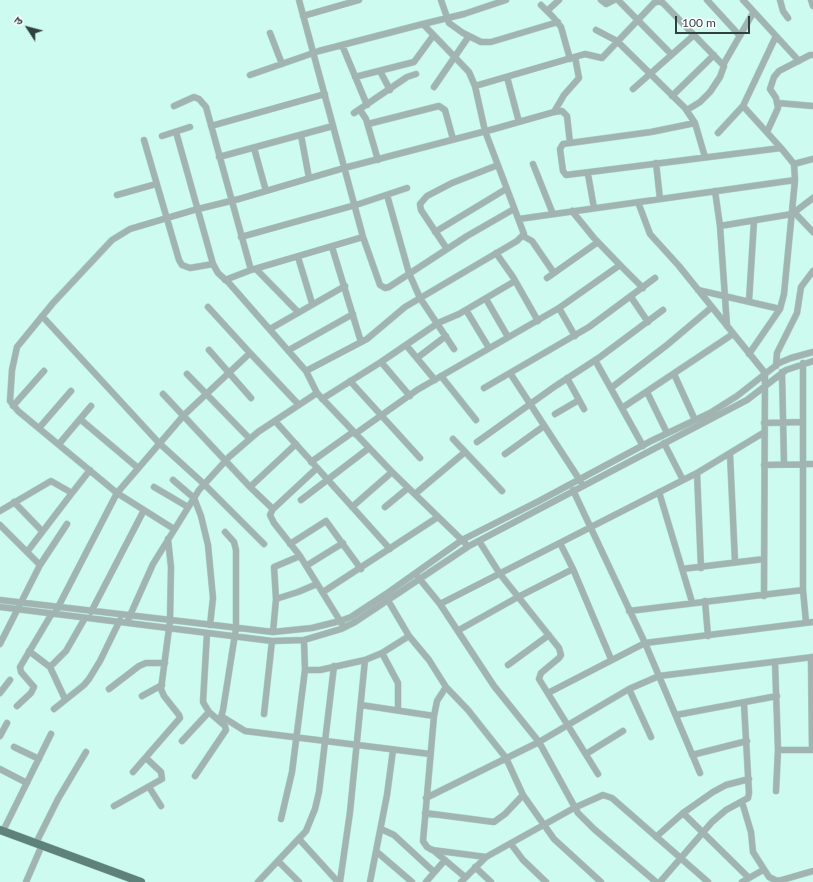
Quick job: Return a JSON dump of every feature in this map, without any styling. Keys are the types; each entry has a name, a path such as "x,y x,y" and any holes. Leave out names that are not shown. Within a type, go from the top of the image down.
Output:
{"main road":[{"path":"2,831 141,882"}],"street":[{"path":"299,0 363,237 380,285 385,288 389,287 447,249 514,209"},
{"path":"303,16 338,3 359,0"},
{"path":"441,0 447,18 453,26 481,42 491,42 558,22"},
{"path":"250,75 314,52 464,14 506,0"},
{"path":"547,11 559,0"},
{"path":"601,0 606,4 614,0"},
{"path":"618,0 671,54"},
{"path":"707,0 740,36"},
{"path":"742,0 799,61"},
{"path":"780,0 783,11 788,18"},
{"path":"811,0 813,6"},
{"path":"475,86 588,54 600,59 654,3 659,1 723,65"},
{"path":"541,5 558,22 573,58 579,78 564,95 554,112"},
{"path":"687,110 700,102 710,92 723,71 723,65 753,13"},
{"path":"423,24 433,36 465,66 475,86 485,131 506,189 524,231 523,236"},
{"path":"596,30 617,41 687,110 694,123 705,157"},
{"path":"270,32 282,64"},
{"path":"633,89 694,35"},
{"path":"355,77 414,62 433,36"},
{"path":"434,87 469,36"},
{"path":"718,132 743,106 776,36"},
{"path":"342,45 367,105"},
{"path":"672,96 714,55"},
{"path":"767,132 774,118 778,103 770,91 771,83 779,71 810,55 813,55"},
{"path":"380,71 390,90"},
{"path":"378,160 368,124 357,112 407,77 416,74"},
{"path":"507,77 519,122"},
{"path":"211,126 325,94"},
{"path":"174,106 192,97 196,97 206,107 241,236 253,269 298,312"},
{"path":"778,103 813,106"},
{"path":"368,124 439,106 445,110 453,138"},
{"path":"743,106 794,164 795,180 784,294 780,309 749,354"},
{"path":"174,529 117,493 13,406 10,392 15,356 22,341 42,316 112,240 130,229 165,218 231,201 453,138 554,112 562,111 567,113 570,144"},
{"path":"694,123 651,132 562,144 560,147 563,171 570,176 656,163 781,148"},
{"path":"219,157 333,126"},
{"path":"162,136 190,127"},
{"path":"176,132 213,264 218,273 289,350 306,371 317,393 322,399 392,472 469,546"},
{"path":"302,135 309,178"},
{"path":"144,140 178,260 182,265 190,268 213,264"},
{"path":"254,148 266,191"},
{"path":"794,164 813,159"},
{"path":"656,163 660,198"},
{"path":"533,164 553,214"},
{"path":"447,249 421,210 421,201 452,183 498,165"},
{"path":"588,174 594,208"},
{"path":"519,219 795,180"},
{"path":"117,195 156,184"},
{"path":"241,236 355,205 407,188"},
{"path":"435,232 506,189"},
{"path":"715,191 720,226 727,326"},
{"path":"387,195 409,273 420,298 454,350"},
{"path":"720,226 793,213 813,198"},
{"path":"638,202 650,234 698,290 765,373 763,433 764,596"},
{"path":"572,211 598,242 643,288"},
{"path":"793,213 813,232"},
{"path":"749,301 754,220"},
{"path":"306,371 361,342 405,307 523,236"},
{"path":"523,236 532,241 554,273"},
{"path":"225,280 253,269 363,237"},
{"path":"547,278 598,242"},
{"path":"332,247 361,342"},
{"path":"496,253 515,281 538,321"},
{"path":"298,256 312,303"},
{"path":"311,462 441,376 559,308 620,265"},
{"path":"776,366 777,353 798,313 801,287 813,271"},
{"path":"484,388 575,336 631,297 655,278"},
{"path":"322,399 438,324 486,299 515,281"},
{"path":"270,329 312,303 345,286"},
{"path":"698,290 780,309"},
{"path":"631,297 648,322"},
{"path":"486,299 508,337"},
{"path":"208,307 299,405"},
{"path":"611,388 667,345 712,307"},
{"path":"559,308 575,336"},
{"path":"466,310 489,348"},
{"path":"477,442 529,404 595,360 663,310"},
{"path":"289,350 353,314"},
{"path":"42,316 159,443 204,484 264,544"},
{"path":"622,408 733,334"},
{"path":"417,358 446,336"},
{"path":"406,345 435,380"},
{"path":"208,350 252,398"},
{"path":"17,706 31,693 34,687 20,669 29,651 58,608 117,493 184,415 250,352"},
{"path":"0,607 53,615 272,641 304,640 355,622 415,573 462,540 667,433 695,420 737,396 765,373 790,358 813,352"},
{"path":"595,360 643,446"},
{"path":"0,600 121,616 273,632 312,628 340,621 351,617 419,579 469,546 573,490 747,400 765,388 782,372 803,363 813,361"},
{"path":"381,362 410,396"},
{"path":"803,363 803,590 806,622"},
{"path":"13,406 44,371"},
{"path":"782,372 784,464"},
{"path":"510,373 583,485"},
{"path":"187,374 250,440"},
{"path":"674,374 695,420"},
{"path":"441,376 476,420"},
{"path":"567,378 584,409"},
{"path":"350,381 420,458"},
{"path":"39,428 71,391"},
{"path":"647,392 667,433"},
{"path":"126,623 153,564 204,484 226,460 250,440 317,393"},
{"path":"163,394 250,487 274,509"},
{"path":"555,414 579,400"},
{"path":"58,444 92,406"},
{"path":"80,419 138,468"},
{"path":"275,421 390,549"},
{"path":"764,423 803,422"},
{"path":"505,454 544,426"},
{"path":"440,604 697,473 763,433"},
{"path":"453,439 502,491"},
{"path":"664,443 683,480"},
{"path":"250,487 296,444"},
{"path":"301,500 369,448"},
{"path":"414,494 465,452"},
{"path":"730,454 735,562"},
{"path":"764,465 813,464"},
{"path":"317,468 274,509 271,518 300,556 344,627"},
{"path":"27,552 90,470"},
{"path":"352,507 392,472"},
{"path":"697,473 701,568"},
{"path":"173,480 194,498 201,516 208,545 213,598 210,625"},
{"path":"0,511 51,481 72,493"},
{"path":"154,487 188,507"},
{"path":"385,507 408,488"},
{"path":"573,490 645,643 700,773"},
{"path":"659,492 692,602"},
{"path":"14,502 42,532"},
{"path":"91,612 144,510"},
{"path":"323,592 361,569 438,517"},
{"path":"290,544 326,521 361,569"},
{"path":"0,644 40,565 67,524"},
{"path":"0,525 40,565"},
{"path":"195,776 226,730 220,719 236,628 236,550 234,542 225,532"},
{"path":"134,772 180,718 164,696 162,685 170,621 171,568 168,539"},
{"path":"479,541 500,574 559,648 561,655 540,676 540,682 568,724 598,774"},
{"path":"306,566 343,543"},
{"path":"560,543 573,569 611,659"},
{"path":"273,632 276,599 274,567 300,556"},
{"path":"682,569 701,568 764,559"},
{"path":"459,630 518,597 573,569"},
{"path":"415,573 459,630 494,686 539,742 574,808 594,829 656,882"},
{"path":"276,599 317,584"},
{"path":"629,611 692,602 764,596 803,590"},
{"path":"386,597 409,636 429,660 446,687 468,710 506,758 523,795 560,845 601,882"},
{"path":"705,601 708,636"},
{"path":"54,709 84,685 89,679 100,661 121,616"},
{"path":"50,667 66,651 85,618"},
{"path":"548,693 611,659 645,643 813,622"},
{"path":"207,633 202,694 203,702 209,712 220,719 245,731 430,754"},
{"path":"508,665 549,635"},
{"path":"305,670 320,670 365,660 382,653 409,636"},
{"path":"281,819 292,772 305,670 304,640"},
{"path":"264,714 272,641"},
{"path":"29,651 50,667 65,699"},
{"path":"382,653 398,683 398,710"},
{"path":"426,798 539,742 629,689 659,676 812,657 812,750 778,750"},
{"path":"337,882 358,746 365,660"},
{"path":"775,662 778,750 776,791"},
{"path":"109,689 139,666 146,663 165,663"},
{"path":"259,881 306,831 315,809 334,666"},
{"path":"0,693 10,680"},
{"path":"142,696 162,685"},
{"path":"446,687 437,701 434,716 423,841 427,848 445,860 463,880 486,857 574,808 599,796 608,796 708,882"},
{"path":"629,689 651,737"},
{"path":"676,715 744,704 777,696"},
{"path":"660,882 680,858 726,810 746,800 749,793 749,779 744,704"},
{"path":"361,705 434,716"},
{"path":"182,741 209,712"},
{"path":"0,736 7,723"},
{"path":"586,754 623,731"},
{"path":"2,831 51,734"},
{"path":"692,755 747,741"},
{"path":"14,747 39,759"},
{"path":"370,882 377,852 393,750"},
{"path":"26,882 39,844 58,799 86,752"},
{"path":"114,806 149,787 163,777 159,769 146,758"},
{"path":"0,769 27,783"},
{"path":"656,837 683,813 726,786 749,779"},
{"path":"149,787 161,806"},
{"path":"425,813 494,822 505,814 523,795"},
{"path":"742,802 751,832 751,847 763,870 769,877 777,881 813,871"},
{"path":"683,813 748,877"},
{"path":"381,829 394,835 434,872"},
{"path":"299,839 337,882"},
{"path":"511,844 523,860 546,882"},
{"path":"432,850 486,857"},
{"path":"377,852 412,882"},
{"path":"426,882 445,860"},
{"path":"278,861 299,882"},
{"path":"475,867 491,882"},
{"path":"742,882 748,877 763,870"}]}
